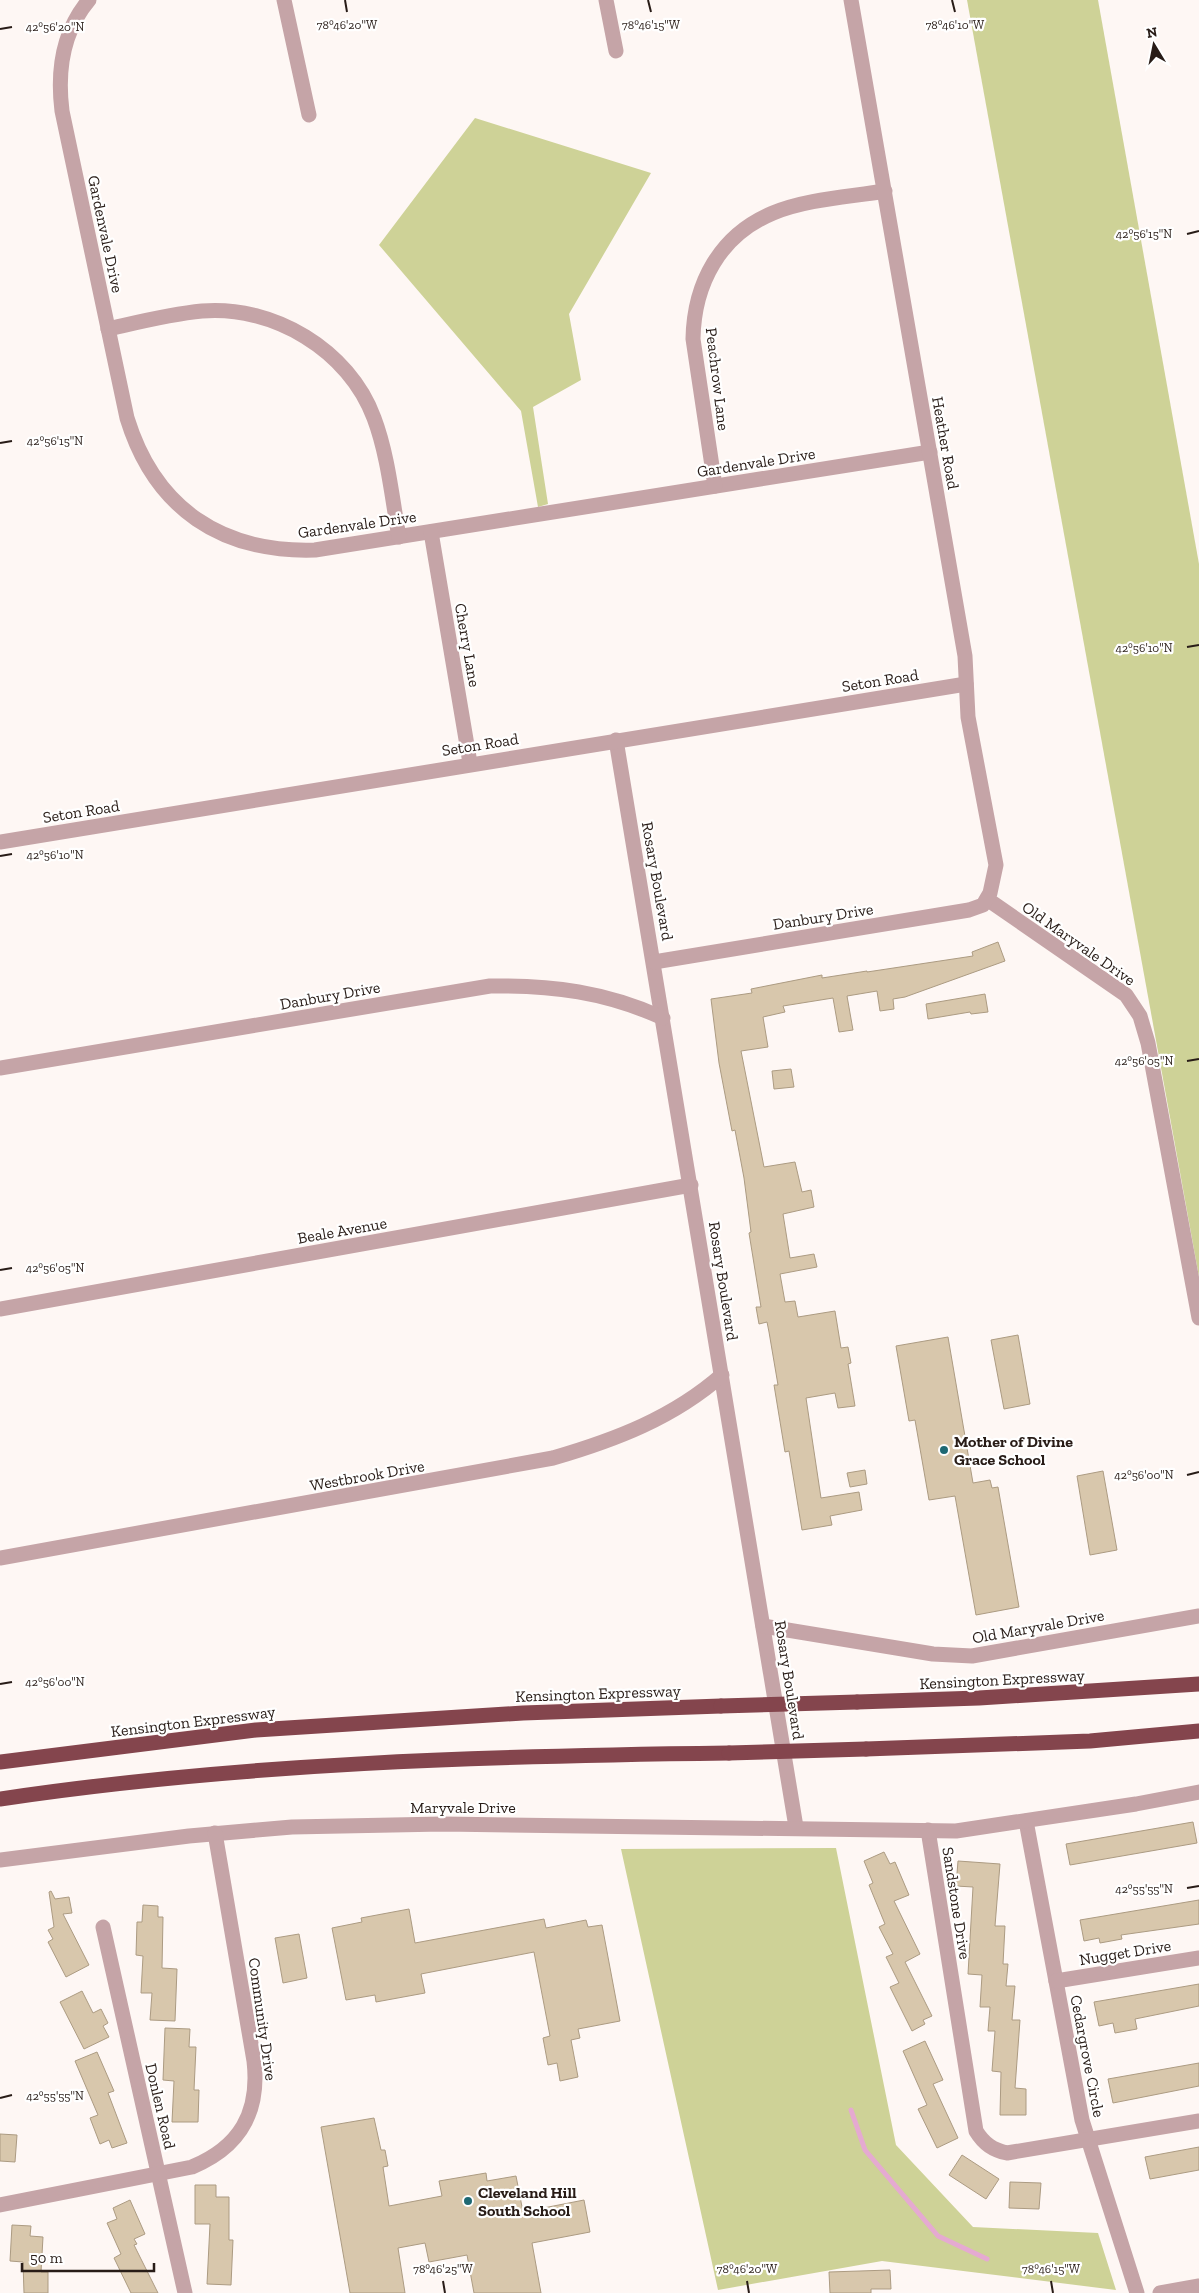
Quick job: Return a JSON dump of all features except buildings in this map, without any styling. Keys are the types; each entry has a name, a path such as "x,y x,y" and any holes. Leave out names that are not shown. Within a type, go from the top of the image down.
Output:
{"highway":[{"name":"Kensington Expressway","path":"0,1762 266,1730 524,1714 979,1698 1199,1684"},
{"path":"0,1800 103,1786 338,1766 484,1758 1090,1742 1195,1732"}],"street":[{"path":"284,0 308,115"},
{"path":"606,0 616,51"},
{"name":"Heather Road","path":"851,0 965,656 968,717 996,865 988,896"},
{"name":"Gardenvale Drive","path":"87,1 74,21 65,43 60,65 59,88 62,111 127,418 142,457 158,483 178,504 201,523 228,537 256,546 285,551 315,550 930,452"},
{"name":"Peachrow Lane","path":"716,486 693,339 693,317 698,292 709,268 737,234 774,212 799,205 885,191"},
{"path":"108,329 180,314 203,311 233,311 262,317 284,325 312,341 346,370 363,395 374,416 381,438 399,537"},
{"name":"Cherry Lane","path":"431,532 470,764"},
{"name":"Seton Road","path":"0,842 966,684"},
{"name":"Rosary Boulevard","path":"616,740 796,1827"},
{"name":"Danbury Drive","path":"654,962 969,910 983,905 988,896"},
{"name":"Old Maryvale Drive","path":"988,896 1126,995 1140,1016 1148,1043 1199,1318"},
{"name":"Danbury Drive","path":"0,1068 490,986 567,989 604,996 663,1018"},
{"name":"Beale Avenue","path":"0,1310 691,1184"},
{"name":"Westbrook Drive","path":"0,1558 554,1458 641,1428 692,1399 722,1375"},
{"name":"Old Maryvale Drive","path":"763,1626 933,1654 972,1656 1199,1616"},
{"name":"Sandstone Drive","path":"1199,1792 956,1831 928,1830 976,2131 987,2145 996,2151 1007,2153 1199,2121"},
{"name":"Cedargrove Circle","path":"1026,1820 1082,2120 1137,2293"},
{"name":"Maryvale Drive","path":"0,1860 214,1833 292,1827 443,1824 928,1830"},
{"name":"Community Drive","path":"0,2204 192,2167 210,2160 225,2149 238,2135 248,2119 254,2102 256,2080 254,2061 214,1833"},
{"name":"Donlen Road","path":"103,1927 185,2293"},
{"name":"Nugget Drive","path":"1056,1981 1199,1958"},
{"path":"1160,2293 1199,2286"}],"green space":[{"path":"967,0 1098,0 1199,564 1199,1277"},
{"path":"475,118 651,173 569,314 581,380 533,407 548,504 538,507 521,411 379,245"},
{"path":"836,1848 896,2145 973,2227 1098,2233 1116,2290 882,2261 718,2290 621,1849"}],"waterway":[{"path":"851,2110 865,2150 938,2236 987,2259"}],"place":[{"name":"Mother of Divine Grace School","path":"944,1450"},
{"name":"Cleveland Hill South School","path":"468,2201"}]}
